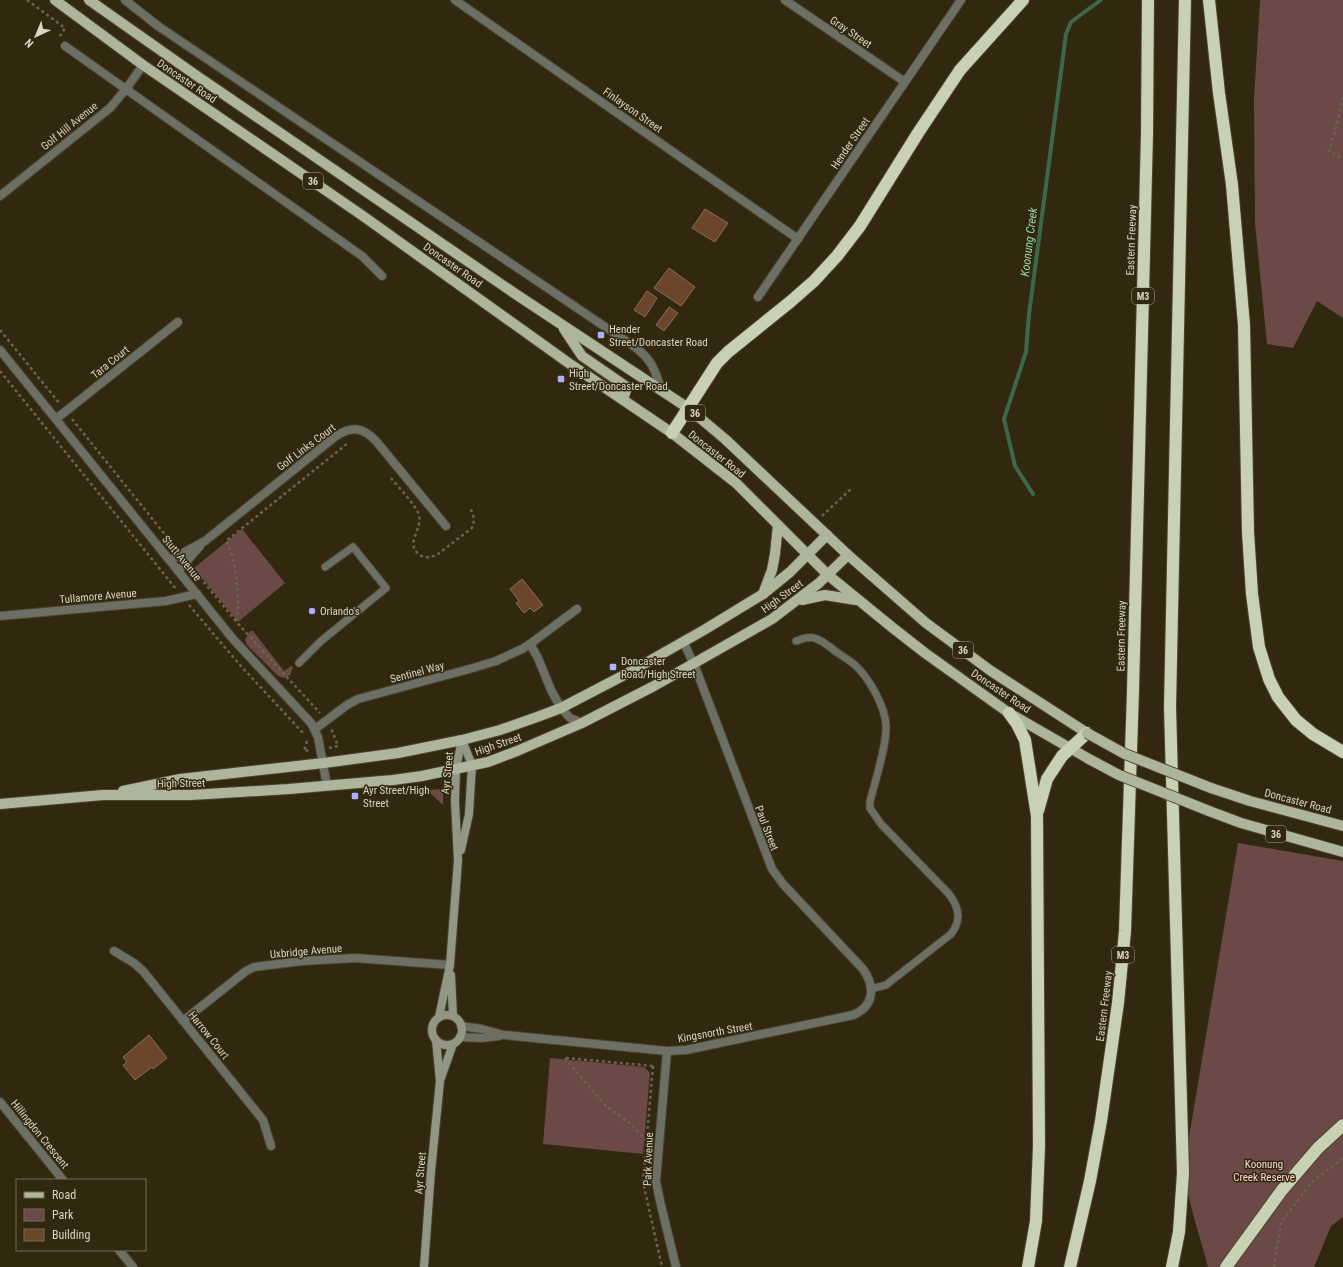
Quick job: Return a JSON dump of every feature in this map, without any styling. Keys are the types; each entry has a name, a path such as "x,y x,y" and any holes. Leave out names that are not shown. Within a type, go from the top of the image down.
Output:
{"highway":[{"path":"672,434 717,363 728,352 814,281 837,256 860,226 918,133 960,70 1023,0"},
{"name":"Eastern Freeway","path":"1070,1267 1090,1181 1101,1121 1118,1003 1124,931 1133,691 1147,134 1148,0"},
{"path":"1172,1267 1178,1232 1183,1173 1170,707 1185,0"},
{"path":"1209,0 1219,93 1232,185 1244,325 1248,532 1252,594 1259,647 1269,679 1278,697 1296,720 1313,734 1343,752"},
{"path":"1009,713 1017,724 1025,740 1037,816 1039,1146 1036,1221 1028,1267"},
{"path":"1037,816 1047,779 1062,756 1087,733"},
{"path":"1226,1267 1282,1190 1318,1148 1343,1125"}],"main road":[{"name":"Doncaster Road","path":"55,0 81,21 143,65 363,216 672,434 736,483 807,555 858,601 925,653 1009,713 1119,775 1241,823 1343,852"},
{"name":"Doncaster Road","path":"89,0 339,174 562,325 688,408 725,439 848,555 926,623 991,671 1087,733 1125,754 1211,788 1250,801 1343,826"},
{"path":"562,325 582,356 627,387 623,400"},
{"path":"763,594 774,559 778,525"},
{"name":"High Street","path":"103,795 180,779 324,764 398,753 462,740 500,730 561,708 630,672 763,594 790,572 827,535"},
{"name":"High Street","path":"0,804 103,795 191,795 327,786 422,776 488,762 582,723 654,686 772,619 798,601 848,555"},
{"path":"798,601 824,594 858,601"}],"street":[{"path":"125,0 158,26 646,355 652,363 662,391"},
{"name":"Finlayson Street","path":"455,0 798,239"},
{"name":"Gray Street","path":"785,0 905,82"},
{"name":"Hender Street","path":"758,298 961,0"},
{"path":"66,46 362,256 382,276"},
{"name":"Golf Hill Avenue","path":"0,196 110,108 143,65"},
{"name":"Tara Court","path":"56,419 178,322"},
{"name":"Stutt Avenue","path":"0,350 242,650 290,699 315,729 324,764 327,786"},
{"name":"Golf Links Court","path":"170,560 204,541 336,436 348,430 354,429 366,432 376,441 446,526"},
{"name":"Golf Links Court","path":"178,571 204,541"},
{"name":"Tullamore Avenue","path":"0,616 166,601 197,594"},
{"name":"Sentinel Way","path":"315,729 347,705 358,699 496,661 530,644 577,609"},
{"name":"Paul Street","path":"683,641 694,663 772,869 783,884 863,969 870,982 871,992"},
{"path":"530,644 561,708 570,718 582,723"},
{"name":"Ayr Street","path":"458,860 469,814 472,765 462,740"},
{"name":"Ayr Street","path":"439,1017 450,965 458,860 455,802 456,768 462,740"},
{"name":"Harrow Court","path":"114,951 134,963 143,971 263,1120 271,1146"},
{"name":"Uxbridge Avenue","path":"183,1021 246,971 254,967 302,961 355,958 450,965"},
{"name":"Ayr Street","path":"450,965 453,1016"},
{"name":"Kingsnorth Street","path":"461,1026 504,1035 667,1051 686,1050 853,1015 858,1013 866,1006 871,992"},
{"path":"444,1015 453,1016 460,1022 460,1037 452,1044 444,1044 436,1040 434,1037 432,1028 439,1017 444,1015"},
{"name":"Kingsnorth Street","path":"460,1037 481,1038 504,1035"},
{"name":"Ayr Street","path":"424,1267 431,1171 440,1081 436,1040"},
{"name":"Ayr Street","path":"440,1081 452,1044"},
{"name":"Park Avenue","path":"667,1051 656,1181 676,1267"},
{"name":"Hillingdon Crescent","path":"0,1102 62,1179"},
{"path":"120,1251 133,1267"}],"lane":[{"path":"299,663 321,641 386,588 353,547 326,566"},
{"path":"796,641 806,637 814,638 824,643 856,666 879,699 886,724 886,735 870,801 870,808 881,824 949,894 957,907 957,927 951,934 886,985 871,992"}],"path":[{"path":"27,0 65,28 58,40 66,46"},
{"path":"1343,97 1338,124 1329,151 1343,159"},
{"path":"0,330 181,554"},
{"path":"187,562 235,621 238,615 236,571 230,548 226,541 351,440"},
{"path":"388,474 417,510 420,517 420,524 413,546 422,556 432,557 438,554 472,528 474,518 470,508"},
{"path":"653,1066 646,1140 631,1124 606,1106 565,1058 653,1066 665,1068"},
{"path":"1274,1267 1281,1222 1313,1182 1343,1158"}],"green space":[{"path":"1260,0 1343,0 1343,318 1317,301 1293,348 1267,344 1255,223 1254,99"},
{"path":"242,529 285,583 238,622 194,568"},
{"path":"250,631 253,631 284,671 291,666 293,667 290,675 284,678 278,676 247,645 245,640"},
{"path":"443,789 443,805 427,790"},
{"name":"Koonung Creek Reserve","path":"1238,843 1343,861 1343,1217 1331,1226 1314,1267 1208,1267 1183,1173"},
{"path":"550,1058 644,1067 650,1073 643,1154 543,1144"}],"building":[{"path":"705,209 728,223 715,242 692,228"},
{"path":"669,268 695,287 681,306 654,288"},
{"path":"647,291 657,298 645,317 634,310"},
{"path":"669,307 678,313 664,331 656,325"},
{"path":"522,579 543,605 534,612 530,608 524,613 516,603 519,601 510,589"},
{"path":"149,1035 167,1058 135,1080 123,1065 127,1062 123,1057"}],"waterway":[{"name":"Koonung Creek","path":"1033,494 1015,466 1004,419 1026,352 1029,314 1066,34 1071,22 1101,0"}],"place":[{"name":"Hender Street/Doncaster Road","path":"601,335"},
{"name":"High Street/Doncaster Road","path":"561,379"},
{"name":"Orlando's","path":"312,611"},
{"name":"Doncaster Road/High Street","path":"613,667"},
{"name":"Ayr Street/High Street","path":"355,796"}]}
